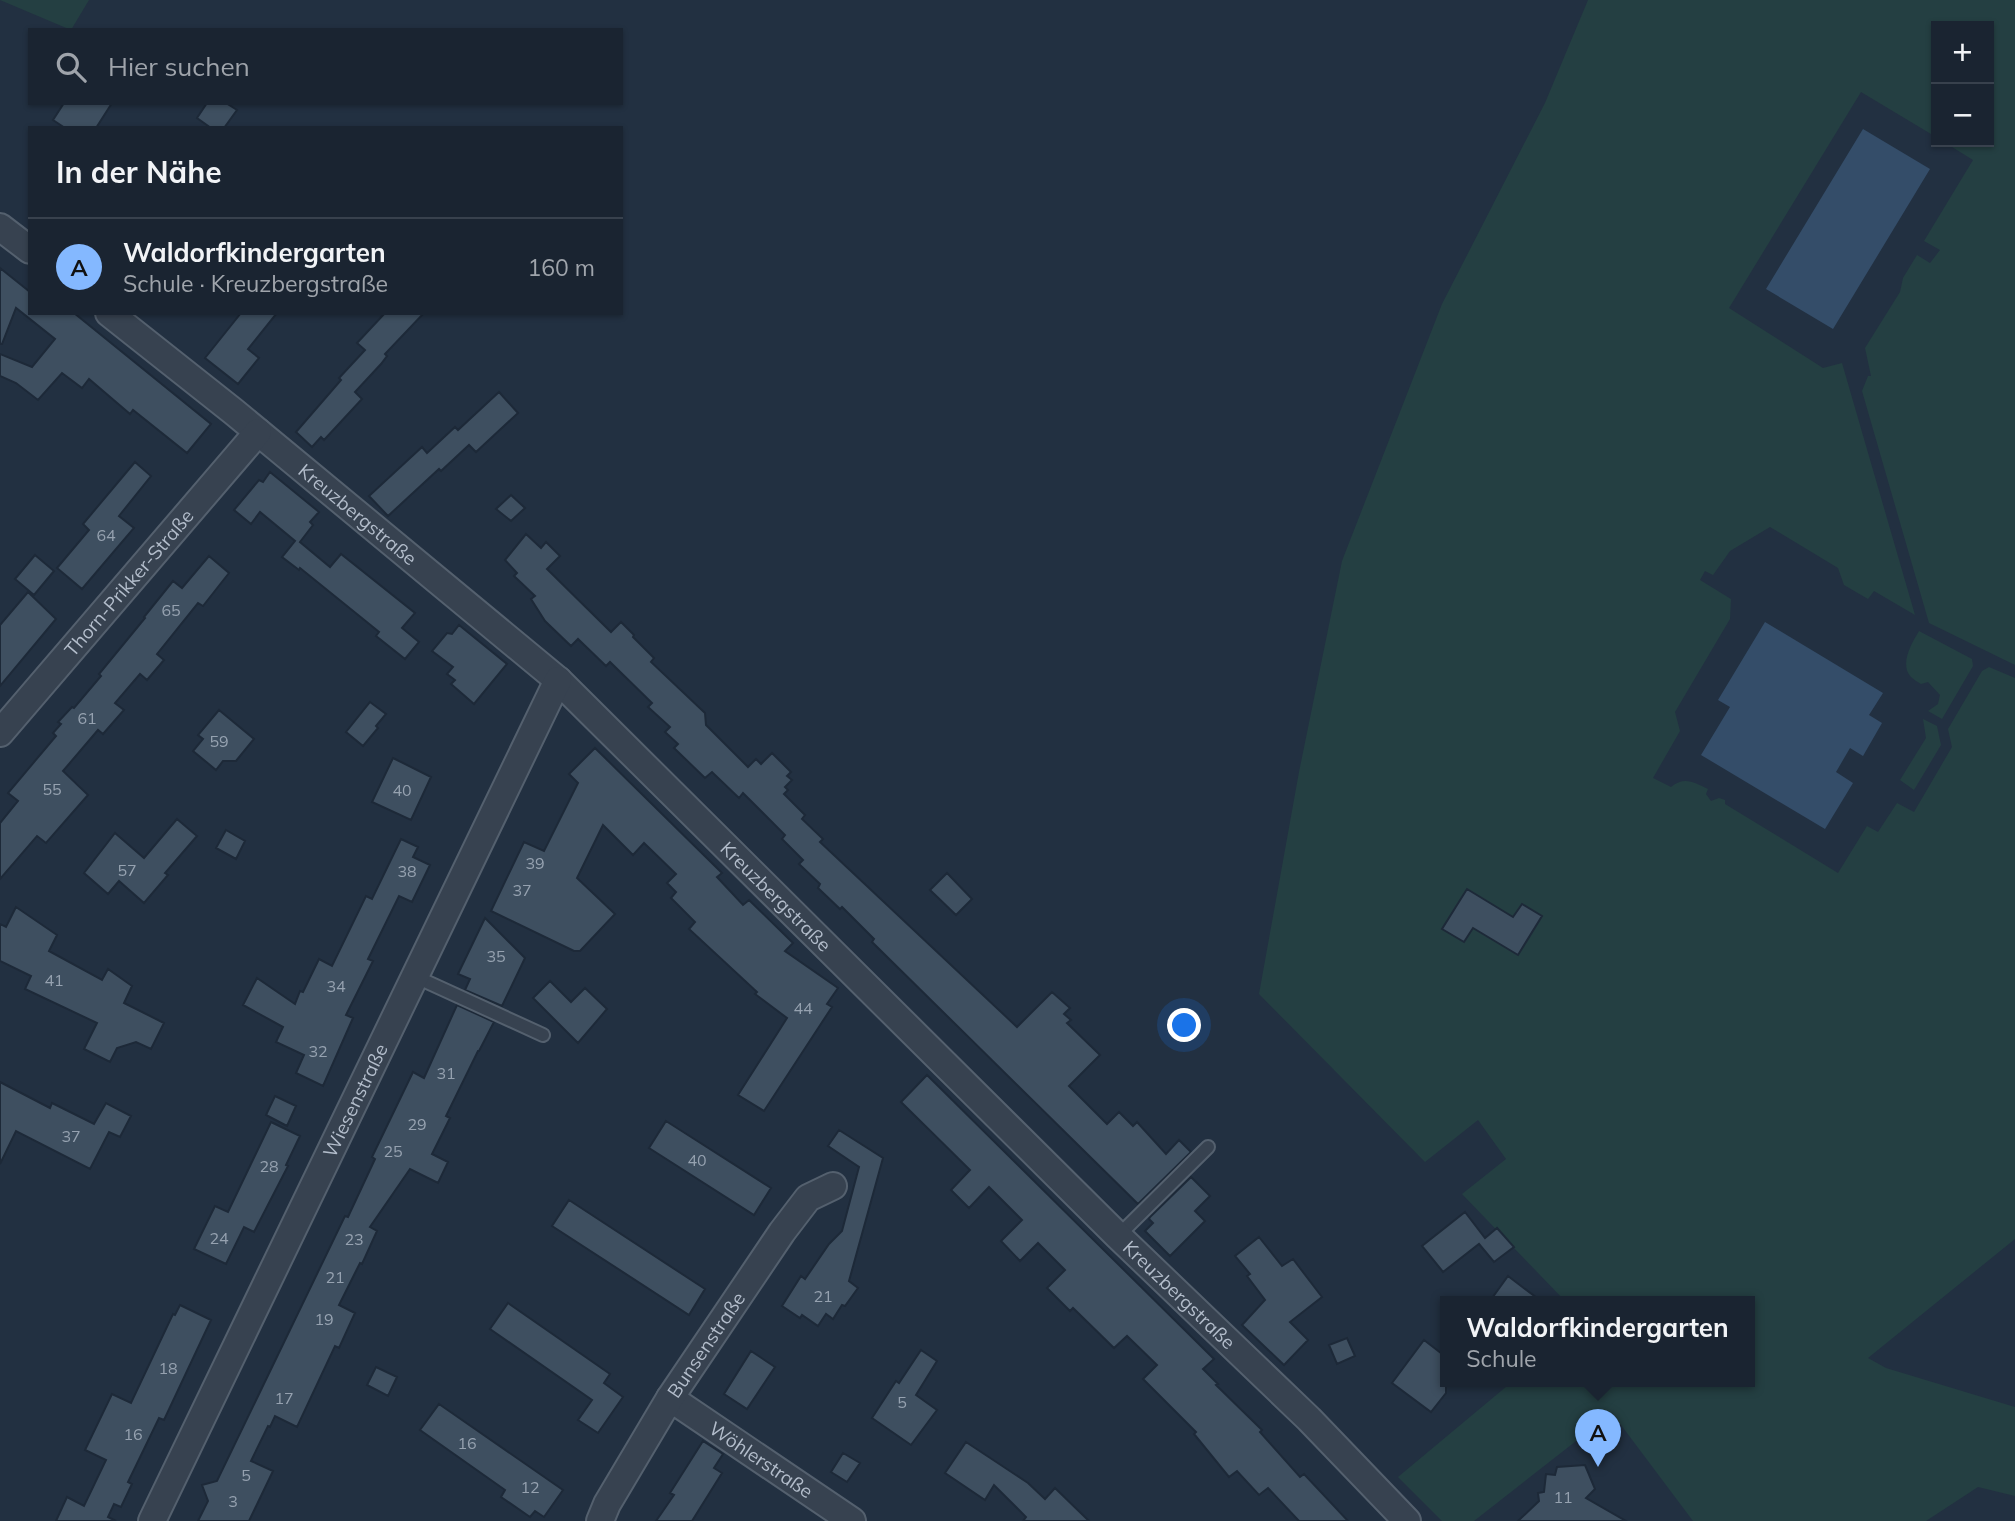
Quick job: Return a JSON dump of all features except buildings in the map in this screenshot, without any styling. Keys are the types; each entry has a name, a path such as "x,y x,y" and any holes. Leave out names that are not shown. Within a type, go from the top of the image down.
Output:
{"street":[{"path":"0,227 28,248"},
{"name":"Kreuzbergstraße","path":"112,315 258,432 558,680 1118,1236 1308,1419 1407,1521"},
{"name":"Thorn-Prikker-Straße","path":"0,733 258,432"},
{"name":"Wiesenstraße","path":"152,1521 558,680"},
{"name":"Bunsenstraße","path":"600,1521 607,1504 670,1398 808,1198 834,1185"},
{"name":"Wöhlerstraße","path":"670,1398 852,1521"}],"lane":[{"path":"414,976 542,1035"},
{"path":"1118,1236 1208,1147"}],"green space":[{"path":"0,0 89,0 72,28 66,28"},
{"path":"1588,0 2015,0 2015,665 1929,623 1862,391 1868,376 1871,376 1865,348 1900,292 1903,278 1917,255 1930,263 1940,250 1924,241 1973,160 1952,147 1994,147 1994,21 1931,21 1931,134 1861,92 1729,308 1823,368 1842,363 1915,615 1874,591 1868,599 1844,585 1838,568 1770,527 1730,551 1713,575 1705,571 1700,580 1731,599 1730,619 1675,712 1680,731 1653,778 1671,787 1685,781 1708,789 1706,794 1711,801 1719,798 1725,800 1725,804 1838,873 1867,826 1878,832 1897,803 1914,812 1952,747 1948,729 1982,671 1989,667 2015,678 2015,1239 1868,1358 1886,1368 2015,1407 2015,1496 1978,1487 1926,1521 1693,1521 1612,1413 1474,1521 1442,1521 1398,1477 1506,1387 1755,1387 1755,1296 1560,1296 1462,1194 1506,1159 1478,1120 1425,1162 1259,994 1299,772 1342,561 1442,304 1545,103"},
{"path":"1919,631 1972,659 1973,666 1942,719 1928,711 1938,704 1940,695 1928,682 1921,684 1912,678 1906,666 1908,654"},
{"path":"1923,719 1937,726 1941,745 1914,790 1900,780 1926,738"}],"water":[{"path":"1863,129 1930,169 1833,329 1766,289"},
{"path":"1765,622 1883,693 1869,715 1882,723 1863,756 1850,748 1836,772 1853,783 1825,829 1701,755 1730,707 1718,700"}],"place":[{"name":"Waldorfkindergarten","path":"1598,1467"}]}
